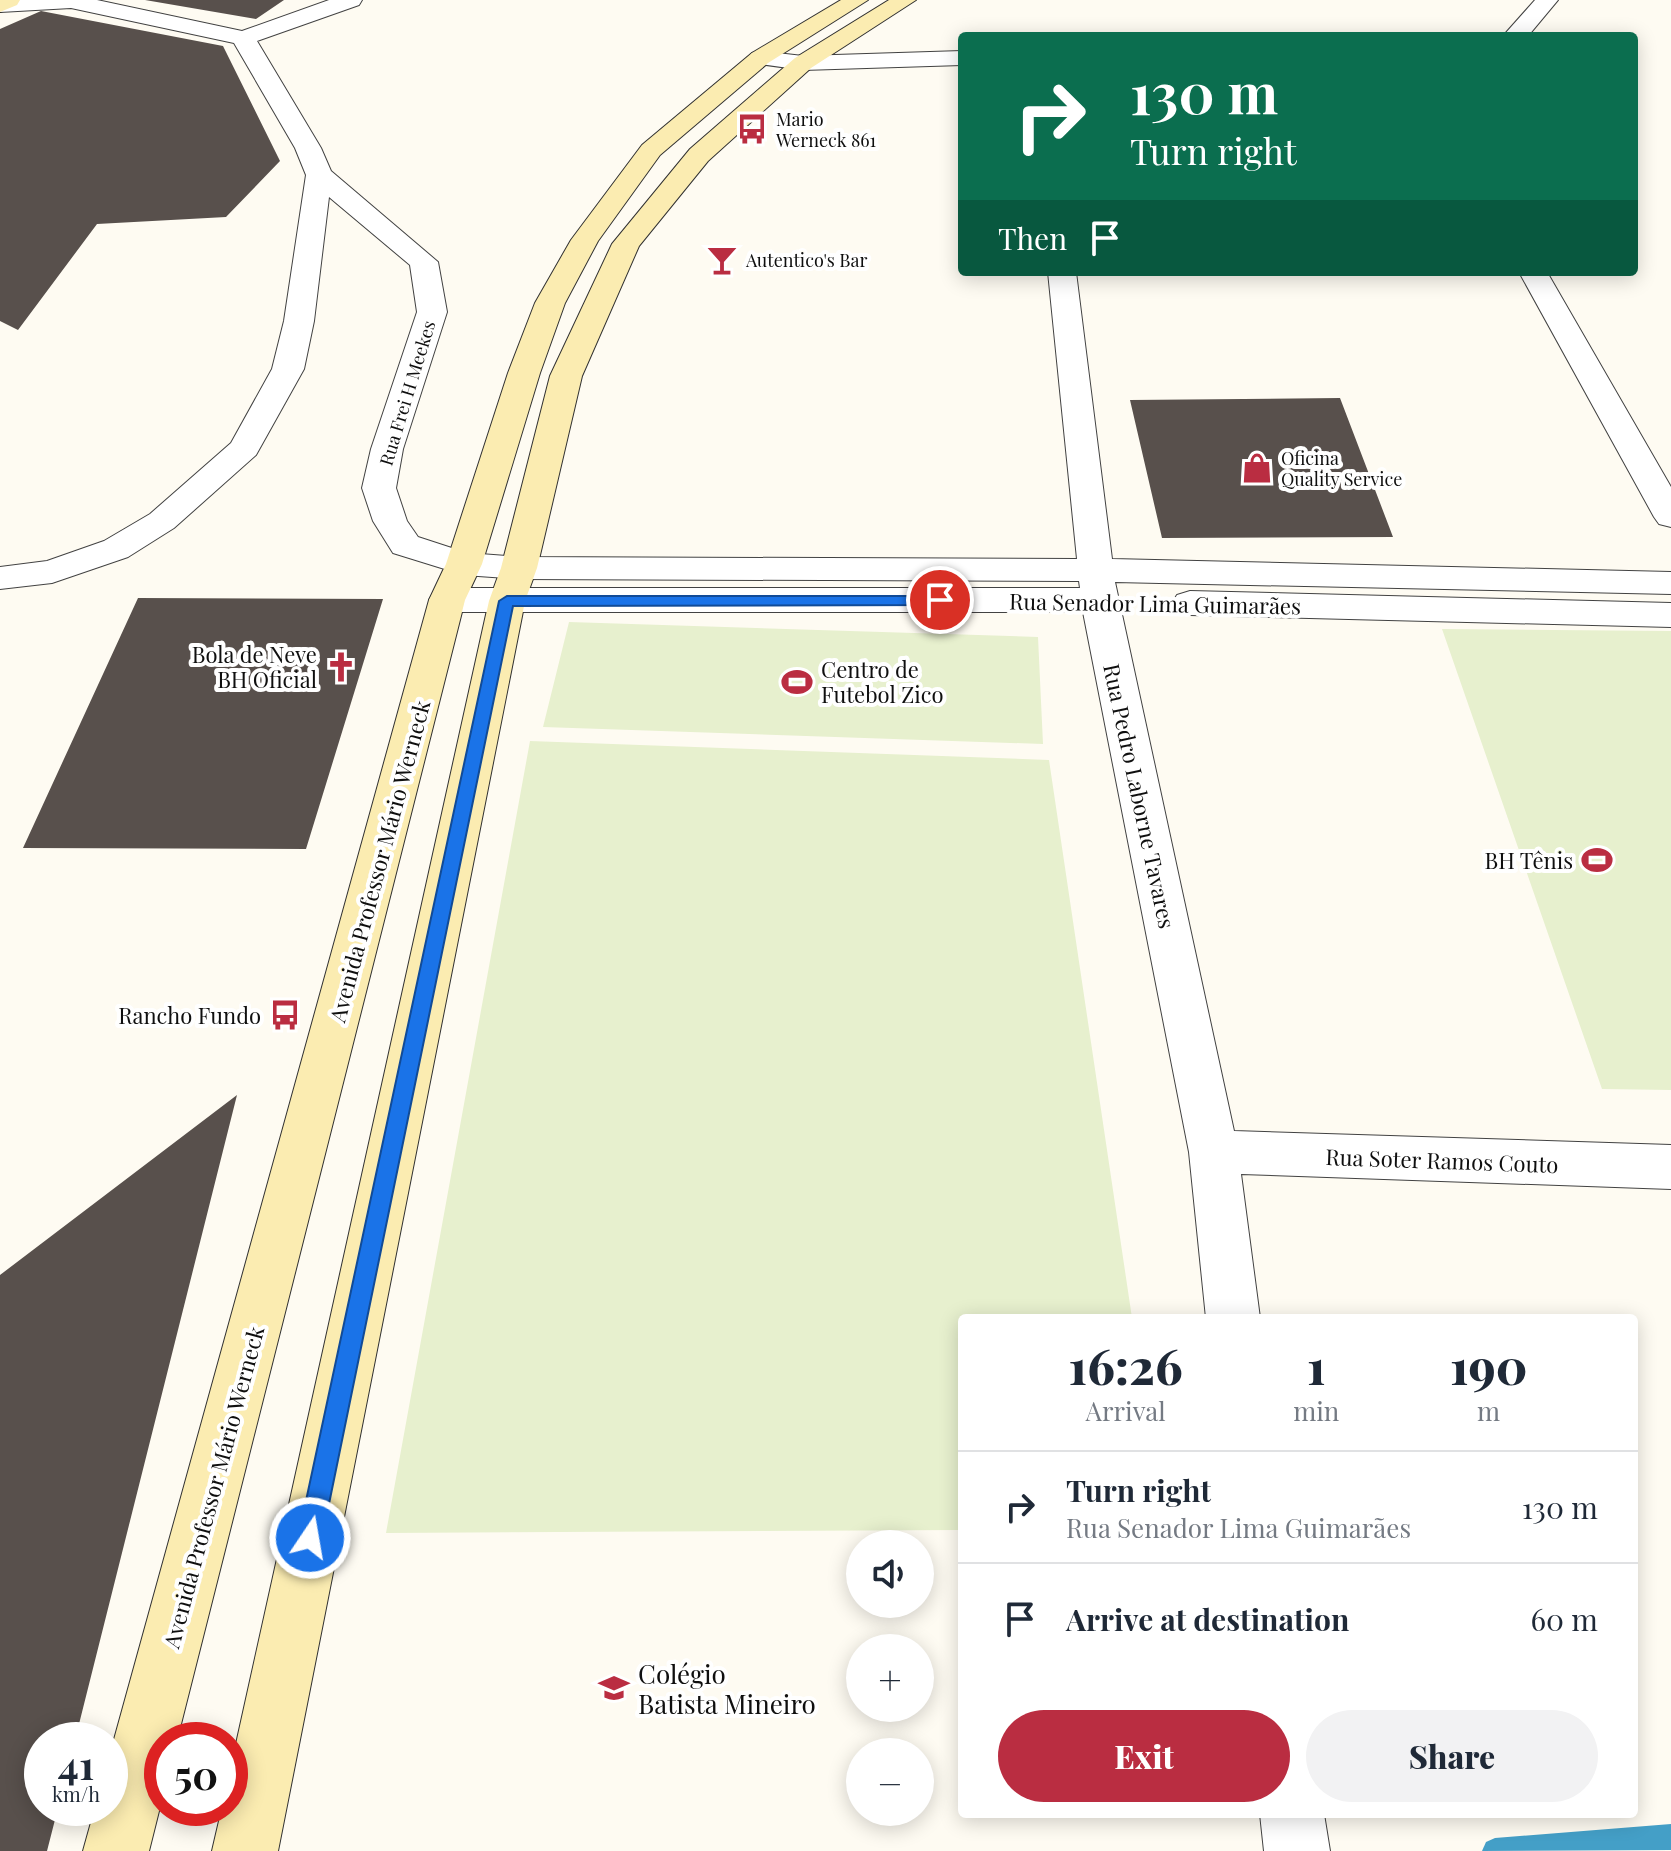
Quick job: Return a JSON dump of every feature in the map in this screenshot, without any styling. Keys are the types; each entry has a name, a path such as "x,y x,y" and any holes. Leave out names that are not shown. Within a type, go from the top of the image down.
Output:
{"main road":[{"path":"0,5 9,0"},
{"name":"Avenida Professor Mário Werneck","path":"116,1851 456,582 550,303 585,240 651,150 760,58 857,0"},
{"path":"245,1851 513,585 566,376 626,244 699,155 803,63 905,0"}],"street":[{"path":"0,5 67,1 243,38 351,0"},
{"path":"1519,32 1547,0"},
{"path":"0,578 52,572 116,549 162,521 244,448 288,369 299,321 319,175 308,148 243,38"},
{"path":"760,58 803,63 958,58"},
{"name":"Rua Frei H Meekes","path":"319,175 424,262 432,312 387,449 379,488 390,521 405,545 456,582"},
{"name":"Rua Pedro Laborne Tavares","path":"1062,276 1097,585 1214,1152 1233,1314"},
{"path":"1535,276 1671,517"},
{"name":"Rua Senador Lima Guimarães","path":"456,582 513,585 1671,583"},
{"name":"Rua Senador Lima Guimarães","path":"1097,585 1671,615"},
{"name":"Rua Soter Ramos Couto","path":"1214,1152 1671,1167"},
{"path":"1293,1818 1297,1851"}],"green space":[{"name":"Centro de Futebol Zico","path":"569,622 1038,637 1043,744 543,727"},
{"name":"BH Tênis","path":"1442,629 1671,631 1671,1090 1602,1089"},
{"path":"530,741 1049,760 1131,1314 958,1314 958,1530 386,1533"}],"building":[{"path":"145,0 284,0 256,19"},
{"path":"41,11 223,46 280,161 226,217 97,224 18,330 0,321 0,29"},
{"name":"Oficina Quality Service","path":"1340,398 1393,537 1162,538 1130,400"},
{"path":"138,598 383,599 306,849 23,848"},
{"path":"237,1095 80,1722 24,1722 24,1826 53,1826 47,1851 0,1851 0,1275"}],"waterway":[{"path":"1495,1851 1671,1837"}],"place":[{"name":"Mario Werneck 861","path":"752,129"},
{"name":"Autentico's Bar","path":"722,260"},
{"name":"Oficina Quality Service","path":"1257,468"},
{"name":"Bola de Neve BH Oficial","path":"341,667"},
{"name":"Centro de Futebol Zico","path":"797,682"},
{"name":"BH Tênis","path":"1597,860"},
{"name":"Rancho Fundo","path":"285,1015"},
{"name":"Colégio Batista Mineiro","path":"614,1688"}],"route":[{"path":"310,1538 507,601 940,600"}]}
